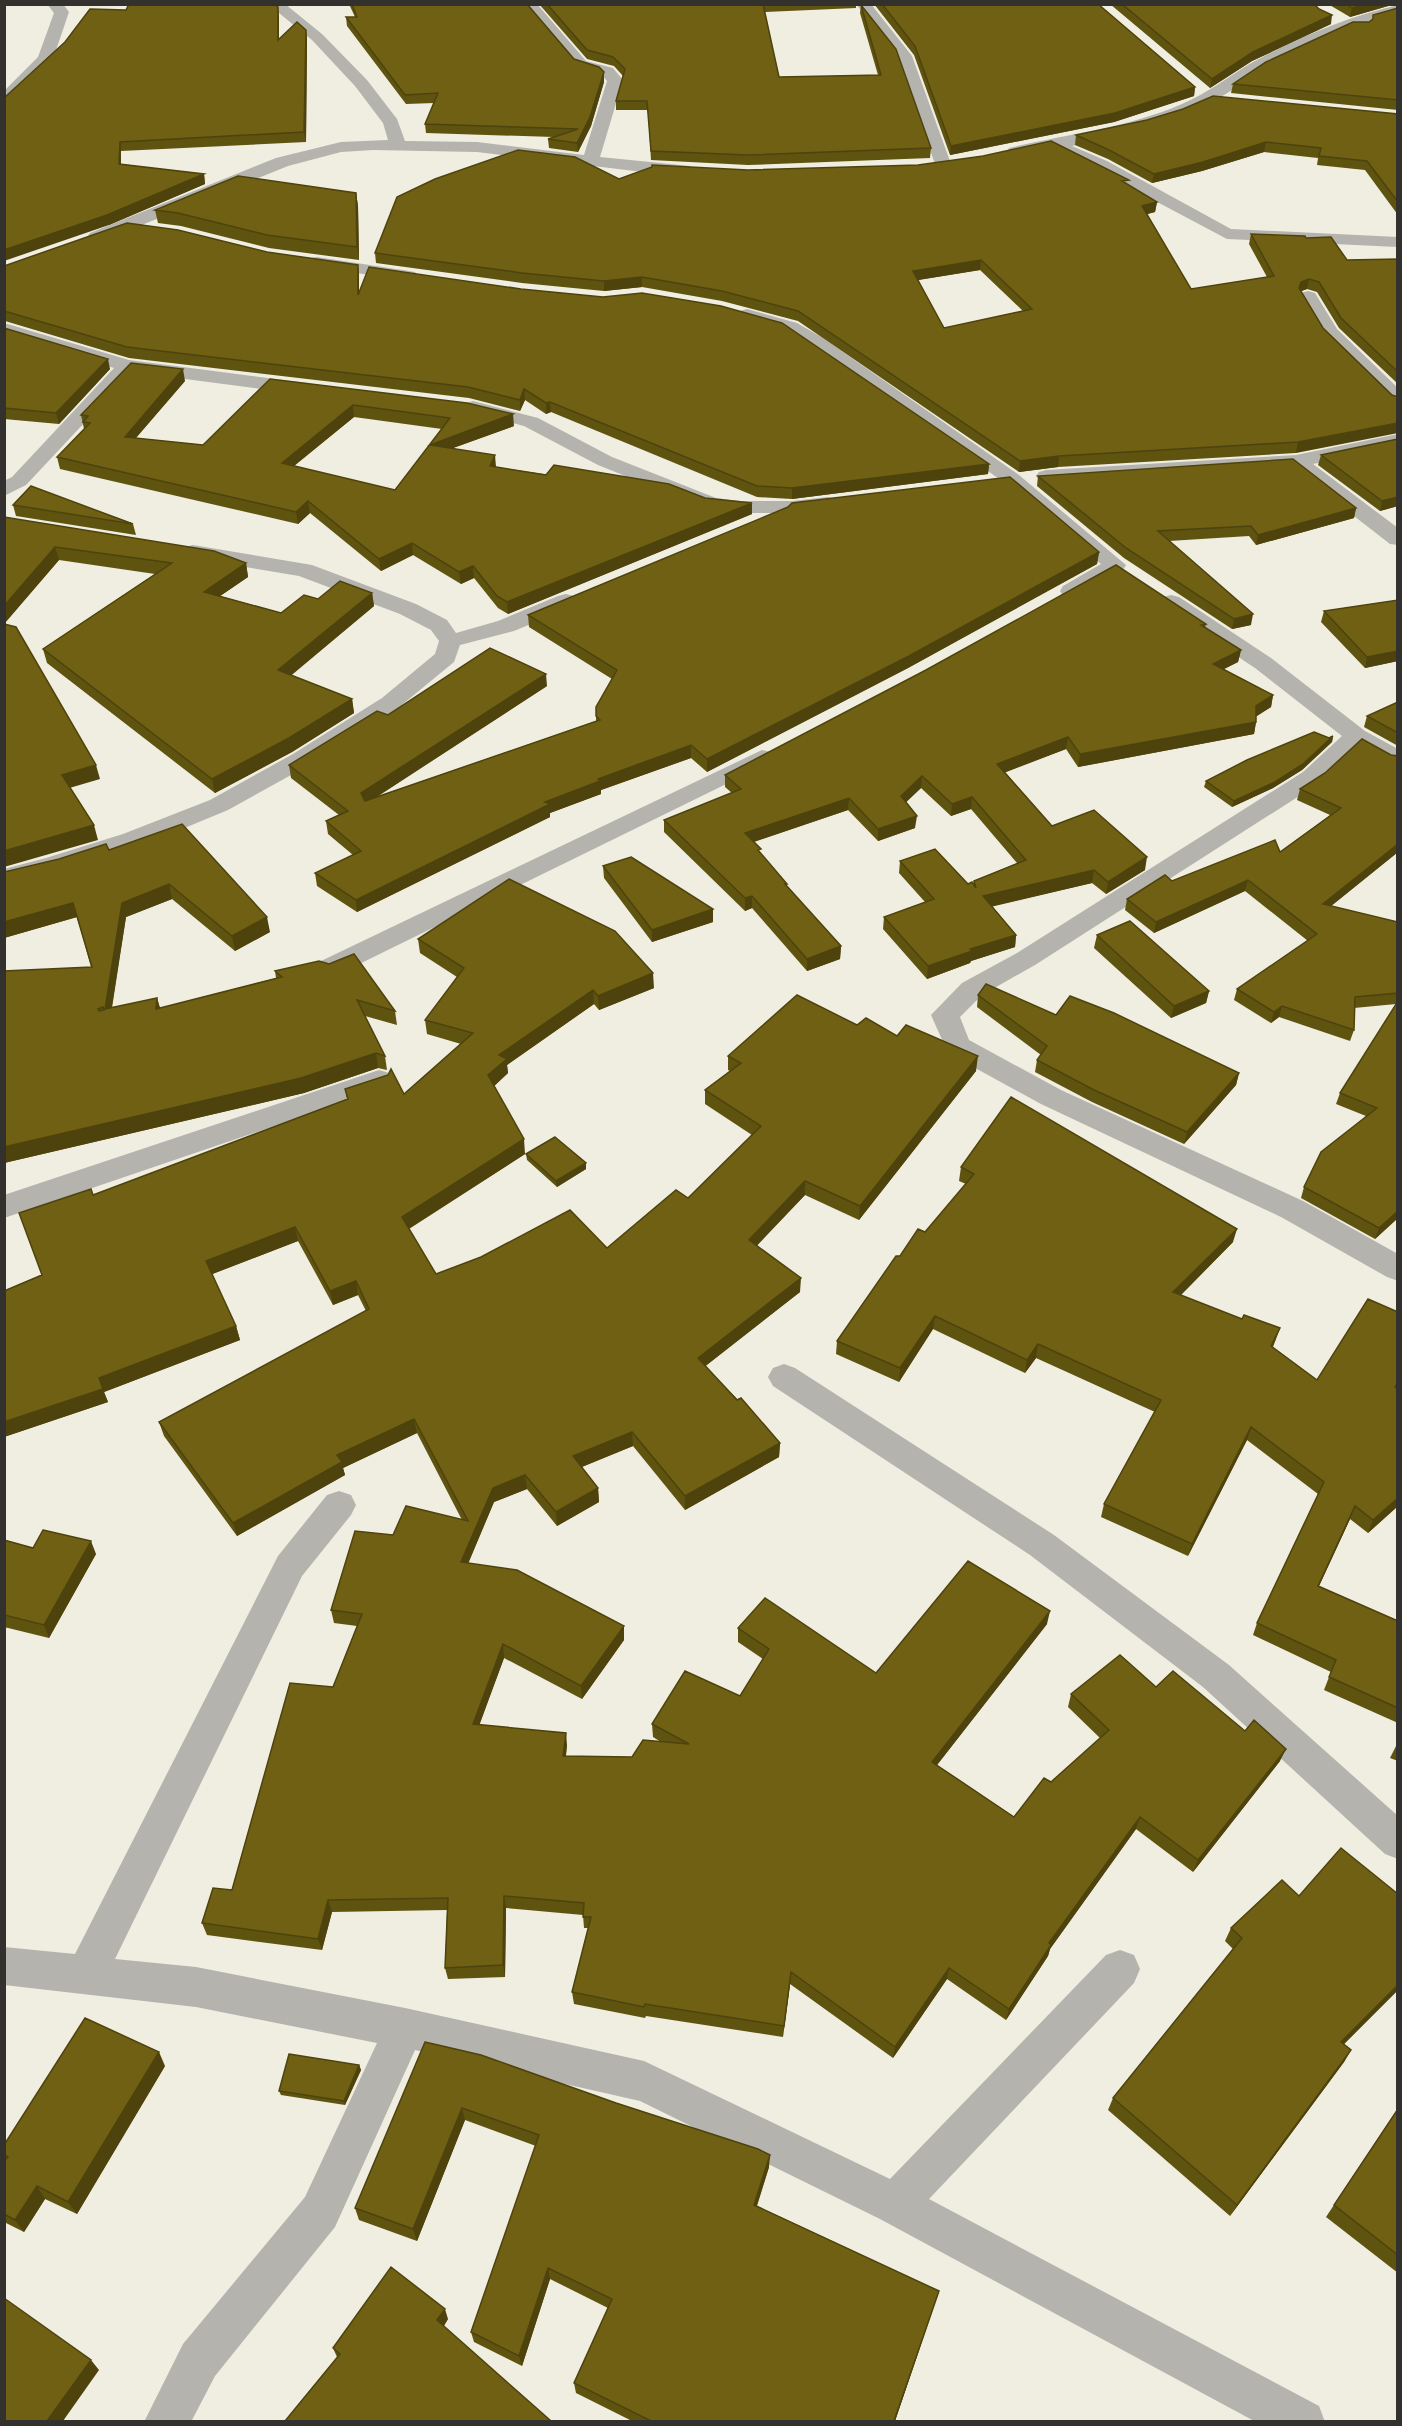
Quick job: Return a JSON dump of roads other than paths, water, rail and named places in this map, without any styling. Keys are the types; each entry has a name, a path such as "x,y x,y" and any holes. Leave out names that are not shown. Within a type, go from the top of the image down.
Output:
{"street":[{"path":"4,100 45,59 62,12 54,4"},
{"path":"275,4 317,37 361,83 391,122 398,145"},
{"path":"529,4 581,64 607,71 615,80 590,161"},
{"path":"863,4 904,56 943,164"},
{"path":"1002,154 1054,144 1175,113 1204,94 1258,66 1347,25 1398,9"},
{"path":"1326,14 1347,25 1387,29"},
{"path":"1204,94 1233,100"},
{"path":"1054,144 1101,165 1227,234 1398,242"},
{"path":"77,244 128,226 306,154 341,147 398,145 477,147 673,170 705,171"},
{"path":"926,166 962,161"},
{"path":"128,226 159,230"},
{"path":"304,260 431,279"},
{"path":"1308,297 1329,332 1398,400"},
{"path":"733,312 790,327 1125,572 1049,604"},
{"path":"4,329 127,366 329,391"},
{"path":"4,490 19,481 127,366"},
{"path":"458,405 531,422 605,461 711,504 740,507 792,507 850,500"},
{"path":"1000,481 1157,468 1296,461 1398,440"},
{"path":"1296,461 1398,539"},
{"path":"737,530 792,507"},
{"path":"4,877 53,865 132,840 219,805 302,759 390,703 446,657 450,641 439,625 408,609 304,570 168,548"},
{"path":"1154,591 1263,663 1358,736 1398,759"},
{"path":"450,641 506,626 583,594"},
{"path":"1358,736 1312,777 1026,959 972,989 945,1015 958,1046 1050,1097 1292,1209 1398,1269"},
{"path":"331,967 786,745"},
{"path":"4,1207 379,1080"},
{"path":"784,1377 1042,1545 1216,1676 1398,1840"},
{"path":"86,1975 290,1566 339,1505"},
{"path":"4,1966 196,1986 405,2028 644,2081 895,2204 1303,2421"},
{"path":"895,2204 1119,1969"},
{"path":"166,2421 199,2360 320,2212 405,2028"}]}
